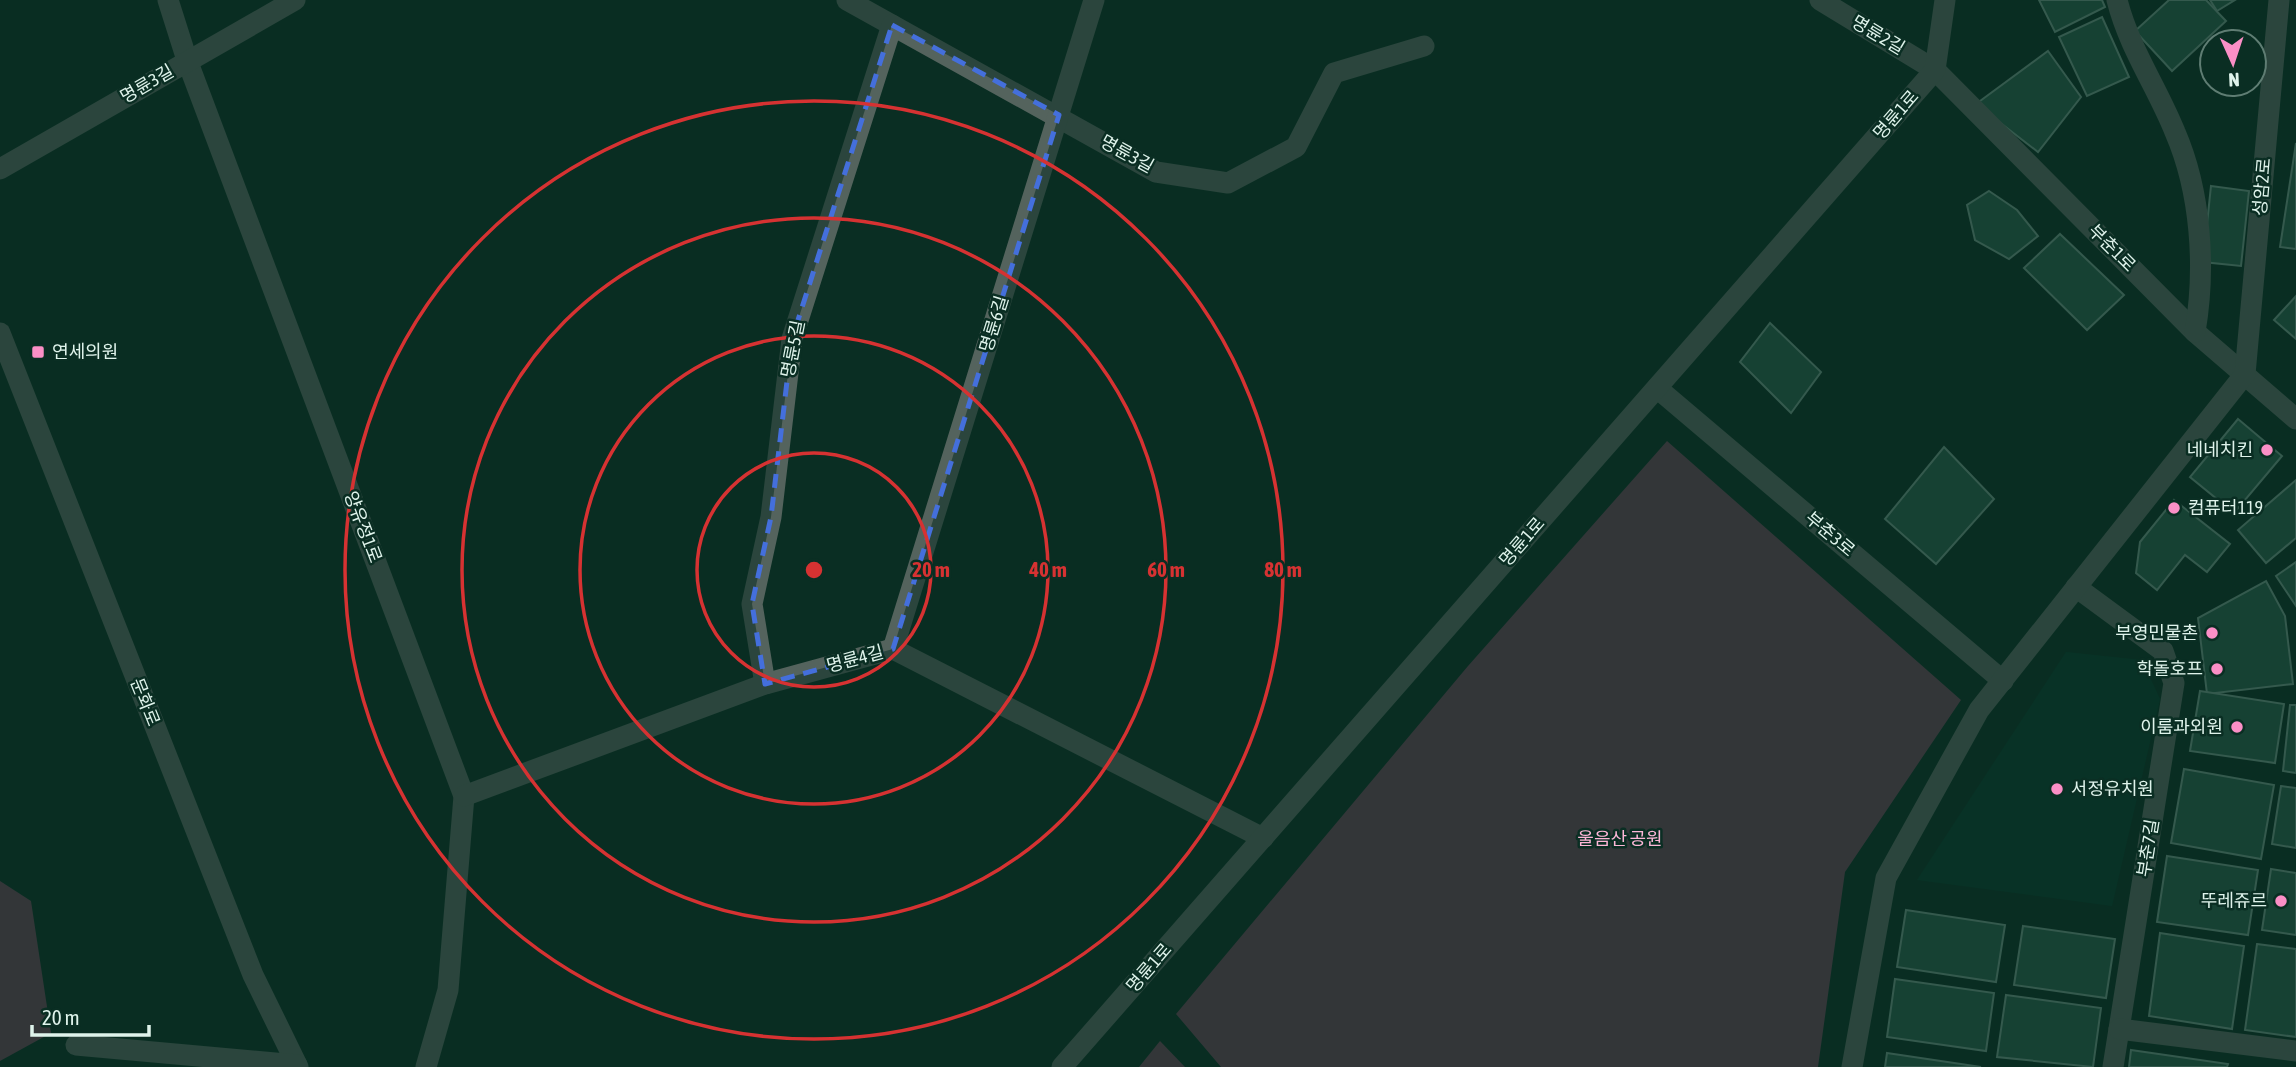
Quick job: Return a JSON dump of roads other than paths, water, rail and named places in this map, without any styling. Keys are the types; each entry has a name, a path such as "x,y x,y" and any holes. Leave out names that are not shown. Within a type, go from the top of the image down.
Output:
{"street":[{"name":"양유정1로","path":"168,0 187,60 464,796 448,990 426,1067"},
{"name":"명륜3길","path":"0,169 295,0"},
{"name":"명륜3길","path":"848,0 1059,115 1156,173 1228,183 1296,147 1334,73 1424,46"},
{"name":"명륜6길","path":"893,649 1094,0"},
{"name":"명륜2길","path":"1820,0 1936,70"},
{"path":"1936,70 1945,0"},
{"path":"2118,0 2135,50 2176,133 2194,196 2202,293 2195,332"},
{"name":"성암2로","path":"2245,374 2279,0"},
{"name":"명륜5길","path":"765,684 752,604 771,517 792,339 892,25"},
{"name":"부춘1로","path":"1936,70 2195,332 2296,419"},
{"name":"명륜1로","path":"1062,1067 1936,70"},
{"name":"문화로","path":"0,333 253,975 297,1066"},
{"path":"1852,1067 1886,878 1979,710 2245,374"},
{"name":"부춘3로","path":"1657,388 2003,681"},
{"name":"부춘7길","path":"2076,587 2163,651 2174,683 2113,1067"},
{"name":"명륜4길","path":"464,796 765,684 893,649 1263,838"},
{"path":"2119,1030 2296,1051"},
{"path":"76,1045 297,1066"}],"place":[{"name":"연세의원","path":"38,352"},
{"name":"네네치킨","path":"2267,450"},
{"name":"컴퓨터119","path":"2174,508"},
{"name":"부영민물촌","path":"2212,633"},
{"name":"학돌호프","path":"2217,669"},
{"name":"이룸과외원","path":"2237,727"},
{"name":"서정유치원","path":"2057,789"},
{"name":"뚜레쥬르","path":"2281,901"}],"park label":[{"name":"울음산 공원","path":"1620,839"}]}
